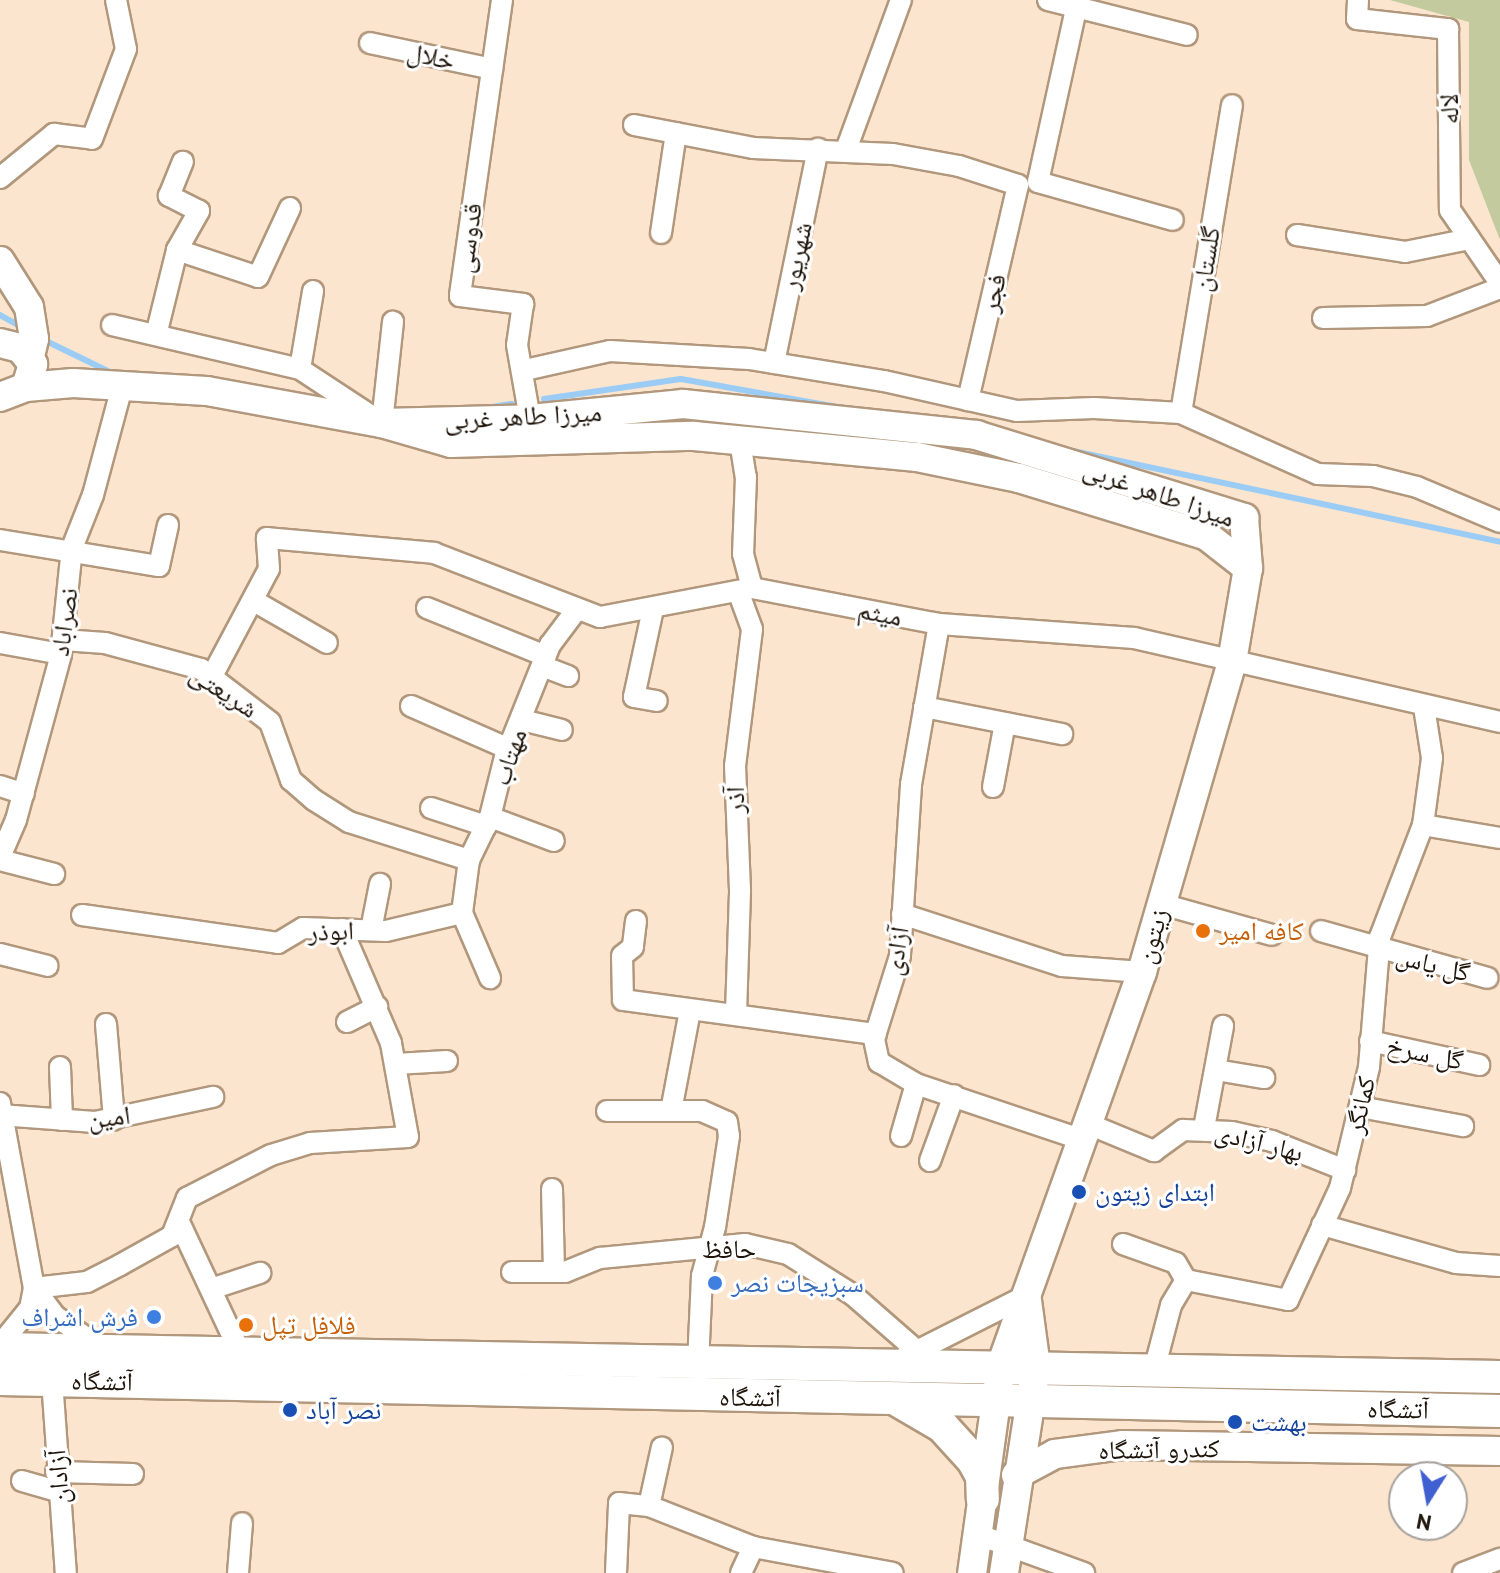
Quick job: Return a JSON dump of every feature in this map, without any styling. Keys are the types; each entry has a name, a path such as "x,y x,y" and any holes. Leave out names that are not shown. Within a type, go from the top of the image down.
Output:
{"main road":[{"path":"0,261 29,307 26,362"},
{"name":"میرزا طاهر غربی","path":"0,343 26,362 73,383 207,391 382,423 451,443 694,436 917,457 1019,478 1207,536 1248,568"},
{"name":"میرزا طاهر غربی","path":"382,423 530,419 683,404 976,435 1244,518 1248,568"},
{"name":"زیتون","path":"996,1399 1001,1365 1142,972 1232,662 1248,568"},
{"name":"زیتون","path":"1026,1296 1036,1367"},
{"name":"آتشگاه","path":"0,1347 698,1363 904,1358 1036,1367 1500,1377"},
{"path":"1006,1559 1016,1475 1036,1367"},
{"name":"آتشگاه","path":"0,1379 1500,1411"},
{"path":"972,1573 996,1399"},
{"path":"897,1400 942,1426 973,1460 982,1476 983,1499"},
{"path":"1445,1410 1500,1430"},
{"name":"کندرو آتشگاه","path":"1016,1475 1055,1454 1123,1445 1500,1451"}],"street":[{"path":"0,178 54,134 92,139 126,49 116,0"},
{"name":"قدوسی","path":"502,0 460,296 523,304 517,345 525,370 530,419"},
{"path":"634,125 753,148 846,150 901,0"},
{"path":"1048,0 1187,35"},
{"name":"لاله","path":"1358,0 1357,19 1448,29 1450,210 1500,285"},
{"path":"1076,9 1038,182 1173,220"},
{"name":"خلال","path":"370,43 492,69"},
{"name":"گلستان","path":"1181,413 1232,105"},
{"path":"661,233 676,133"},
{"name":"شهریور","path":"774,363 818,148"},
{"name":"فجر","path":"846,150 959,166 1018,185 968,400"},
{"path":"156,335 177,250 199,211 169,196 183,162"},
{"path":"177,250 258,277 290,208"},
{"path":"1297,235 1405,252 1470,239"},
{"path":"1323,318 1427,316 1500,285"},
{"path":"300,369 313,291"},
{"path":"112,325 300,369 382,423 393,322"},
{"path":"525,370 610,351 774,363 1017,411 1094,408 1181,413 1318,474 1373,476 1417,487 1500,522"},
{"name":"نصراباد","path":"0,858 24,794 62,647 72,548 93,495 122,387"},
{"name":"آذر","path":"736,1013 740,890 735,766 752,629 745,590 746,477 740,441"},
{"path":"0,540 72,548 159,566 168,525"},
{"name":"میثم","path":"254,601 269,569 267,538 434,553 600,617 745,590 939,624 1134,638 1500,722"},
{"path":"212,676 254,601 327,643"},
{"path":"427,608 544,661 568,676"},
{"name":"مهتاب","path":"462,913 469,860 488,822 509,749 544,661 577,609"},
{"path":"653,609 634,697 657,701"},
{"name":"آزادی","path":"876,1034 900,956 911,785 939,624"},
{"name":"شریعتی","path":"0,643 157,655 212,676 270,722 291,780 314,800 349,822 469,860"},
{"path":"411,706 509,749"},
{"path":"924,707 1062,734"},
{"name":"کمانگر","path":"1186,1280 1288,1300 1345,1170 1360,1107 1370,1041 1378,950 1423,825 1432,758 1424,707"},
{"path":"522,720 562,730"},
{"path":"993,787 1005,723"},
{"path":"0,786 24,794"},
{"path":"431,808 554,841"},
{"path":"1423,825 1500,838"},
{"path":"0,858 54,874"},
{"path":"371,930 380,884"},
{"path":"1162,904 1272,935"},
{"path":"462,913 490,978"},
{"name":"ابوذر","path":"82,915 278,943 303,928 371,930 417,927 441,914 462,913"},
{"path":"902,914 1062,966 1142,972"},
{"path":"636,921 633,947 622,956 623,1000 876,1034 879,1062 916,1084 1083,1131"},
{"path":"241,1354 180,1224 179,1210 187,1198 271,1155 310,1143 408,1137 396,1064 377,1007 342,929"},
{"name":"گل یاس","path":"1321,931 1378,950 1488,978"},
{"path":"0,954 48,966"},
{"path":"347,1022 377,1007"},
{"path":"671,1111 690,1010"},
{"path":"106,1024 114,1120"},
{"path":"1204,1128 1223,1026"},
{"name":"گل سرخ","path":"1370,1041 1479,1065"},
{"path":"396,1064 447,1061"},
{"path":"60,1067 62,1120"},
{"path":"1216,1070 1264,1078"},
{"path":"901,1136 916,1084"},
{"path":"930,1161 954,1095"},
{"name":"امین","path":"1,1111 62,1120 114,1120 213,1097"},
{"path":"1360,1107 1463,1126"},
{"path":"0,1347 30,1308 34,1288 1,1111"},
{"path":"607,1111 702,1111 727,1122 729,1136 711,1247 702,1276 698,1363"},
{"name":"بهار آزادی","path":"1083,1131 1154,1151 1183,1130 1204,1128 1272,1141 1345,1170"},
{"path":"552,1189 554,1272"},
{"path":"34,1288 87,1282 172,1236 180,1224"},
{"path":"1322,1225 1456,1263 1500,1266"},
{"name":"حافظ","path":"512,1272 554,1272 600,1258 745,1244 788,1254 853,1295 904,1358"},
{"path":"1123,1244 1176,1263 1186,1280 1171,1305 1154,1370"},
{"path":"211,1289 260,1273"},
{"path":"34,1288 78,1335 109,1351"},
{"path":"904,1358 1026,1296"},
{"name":"آزادان","path":"52,1380 66,1573"},
{"path":"649,1506 662,1447"},
{"path":"22,1481 133,1474"},
{"path":"616,1573 619,1503 649,1506 753,1547 832,1568 893,1573"},
{"path":"238,1573 242,1523"},
{"path":"979,1535 1006,1559 1084,1573"},
{"path":"741,1573 753,1547"},
{"path":"1463,1573 1500,1559"}],"green space":[{"path":"1390,0 1500,0 1500,240 1469,160 1469,22"}],"waterway":[{"path":"0,315 25,329"},
{"path":"42,339 110,372"},
{"path":"544,399 681,379 838,407"},
{"path":"492,407 512,404"},
{"path":"1073,451 1500,542"}],"place":[{"name":"کافه امیر","path":"1203,931"},
{"name":"ابتدای زیتون","path":"1079,1192"},
{"name":"سبزیجات نصر","path":"715,1283"},
{"name":"فرش اشراف","path":"154,1317"},
{"name":"فلافل تپل","path":"246,1325"},
{"name":"نصر آباد","path":"290,1410"},
{"name":"بهشت","path":"1235,1422"}]}
